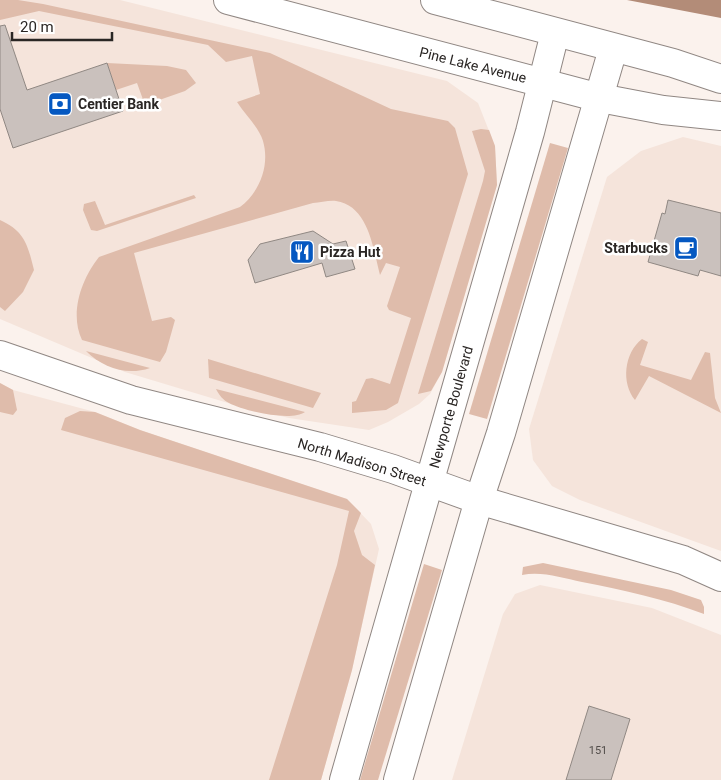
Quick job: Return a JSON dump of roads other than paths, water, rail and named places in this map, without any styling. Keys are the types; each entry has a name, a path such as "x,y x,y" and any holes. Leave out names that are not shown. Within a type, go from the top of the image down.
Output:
{"street":[{"name":"Pine Lake Avenue","path":"228,0 600,98 663,110 721,116"},
{"path":"435,0 613,49 673,63 721,79"},
{"name":"Newporte Boulevard","path":"344,780 527,142 555,33"},
{"path":"398,780 613,49"},
{"name":"North Madison Street","path":"0,355 131,400 320,447 393,469 479,500 683,560 721,577"}],"place":[{"name":"Centier Bank","path":"60,104"},
{"name":"Starbucks","path":"686,248"},
{"name":"Pizza Hut","path":"302,252"}]}
